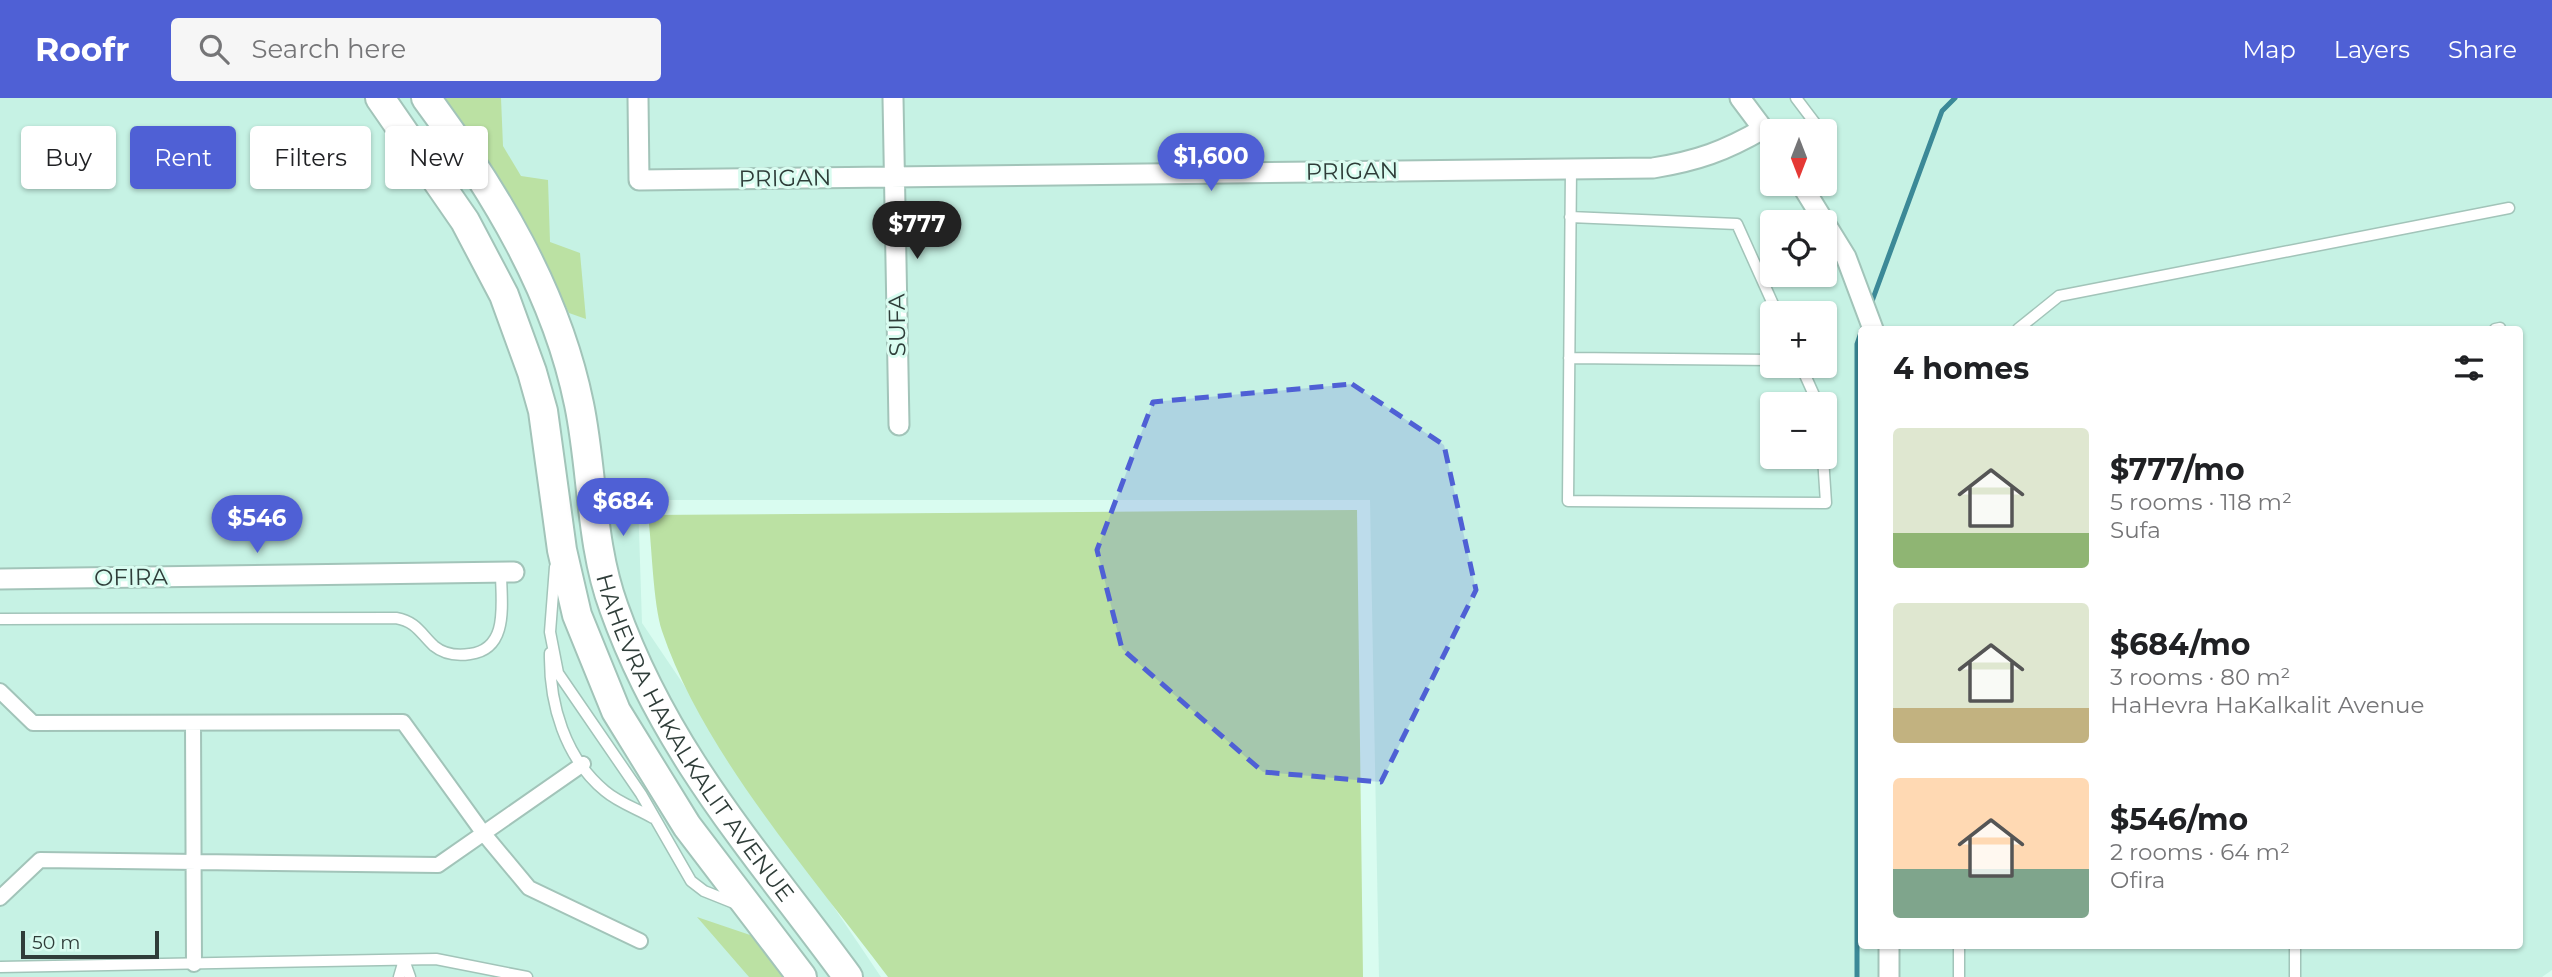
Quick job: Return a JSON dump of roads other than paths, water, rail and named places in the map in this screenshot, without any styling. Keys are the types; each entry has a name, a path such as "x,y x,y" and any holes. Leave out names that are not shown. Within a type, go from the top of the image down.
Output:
{"main road":[{"name":"HAHEVRA HAKALKALIT AVENUE","path":"380,98 465,221 504,295 532,372 542,411 559,524 577,615 616,712 663,792 802,977"},
{"name":"HAHEVRA HAKALKALIT AVENUE","path":"426,98 497,202 538,280 556,326 579,404 599,544 610,595 649,695 701,782 849,977"}],"street":[{"name":"PRIGAN","path":"638,98 639,180 1653,168 1690,162 1760,138"},
{"name":"SUFA","path":"893,98 899,425"},
{"path":"1740,98 1760,124"},
{"path":"1808,196 1846,257 1872,326"},
{"name":"OFIRA","path":"0,579 508,572"},
{"path":"0,691 33,723 402,722 484,834 529,888 640,941"},
{"path":"193,723 194,964"},
{"path":"0,898 40,860 438,865 583,764"},
{"path":"1889,949 1889,977"}],"lane":[{"path":"1796,98 1812,119"},
{"path":"1571,169 1568,501 1826,503 1824,469"},
{"path":"2022,326 2059,296 2509,208"},
{"path":"1570,217 1737,224 1772,301"},
{"path":"1569,358 1760,360"},
{"path":"559,524 550,632 552,705 583,764 605,791 654,818"},
{"path":"0,619 396,618 409,620 435,646 460,656 479,653 496,640 508,572"},
{"path":"550,632 558,673 567,690 621,765 691,881 704,891 753,910"},
{"path":"1959,949 1959,977"},
{"path":"2295,949 2295,977"},
{"path":"399,977 404,960"},
{"path":"404,960 410,977"},
{"path":"0,967 404,960 459,962 527,977"},
{"path":"100,977 102,965"}],"waterway":[{"path":"1871,304 1942,111 1955,98"},
{"path":"1857,977 1858,341"}]}
